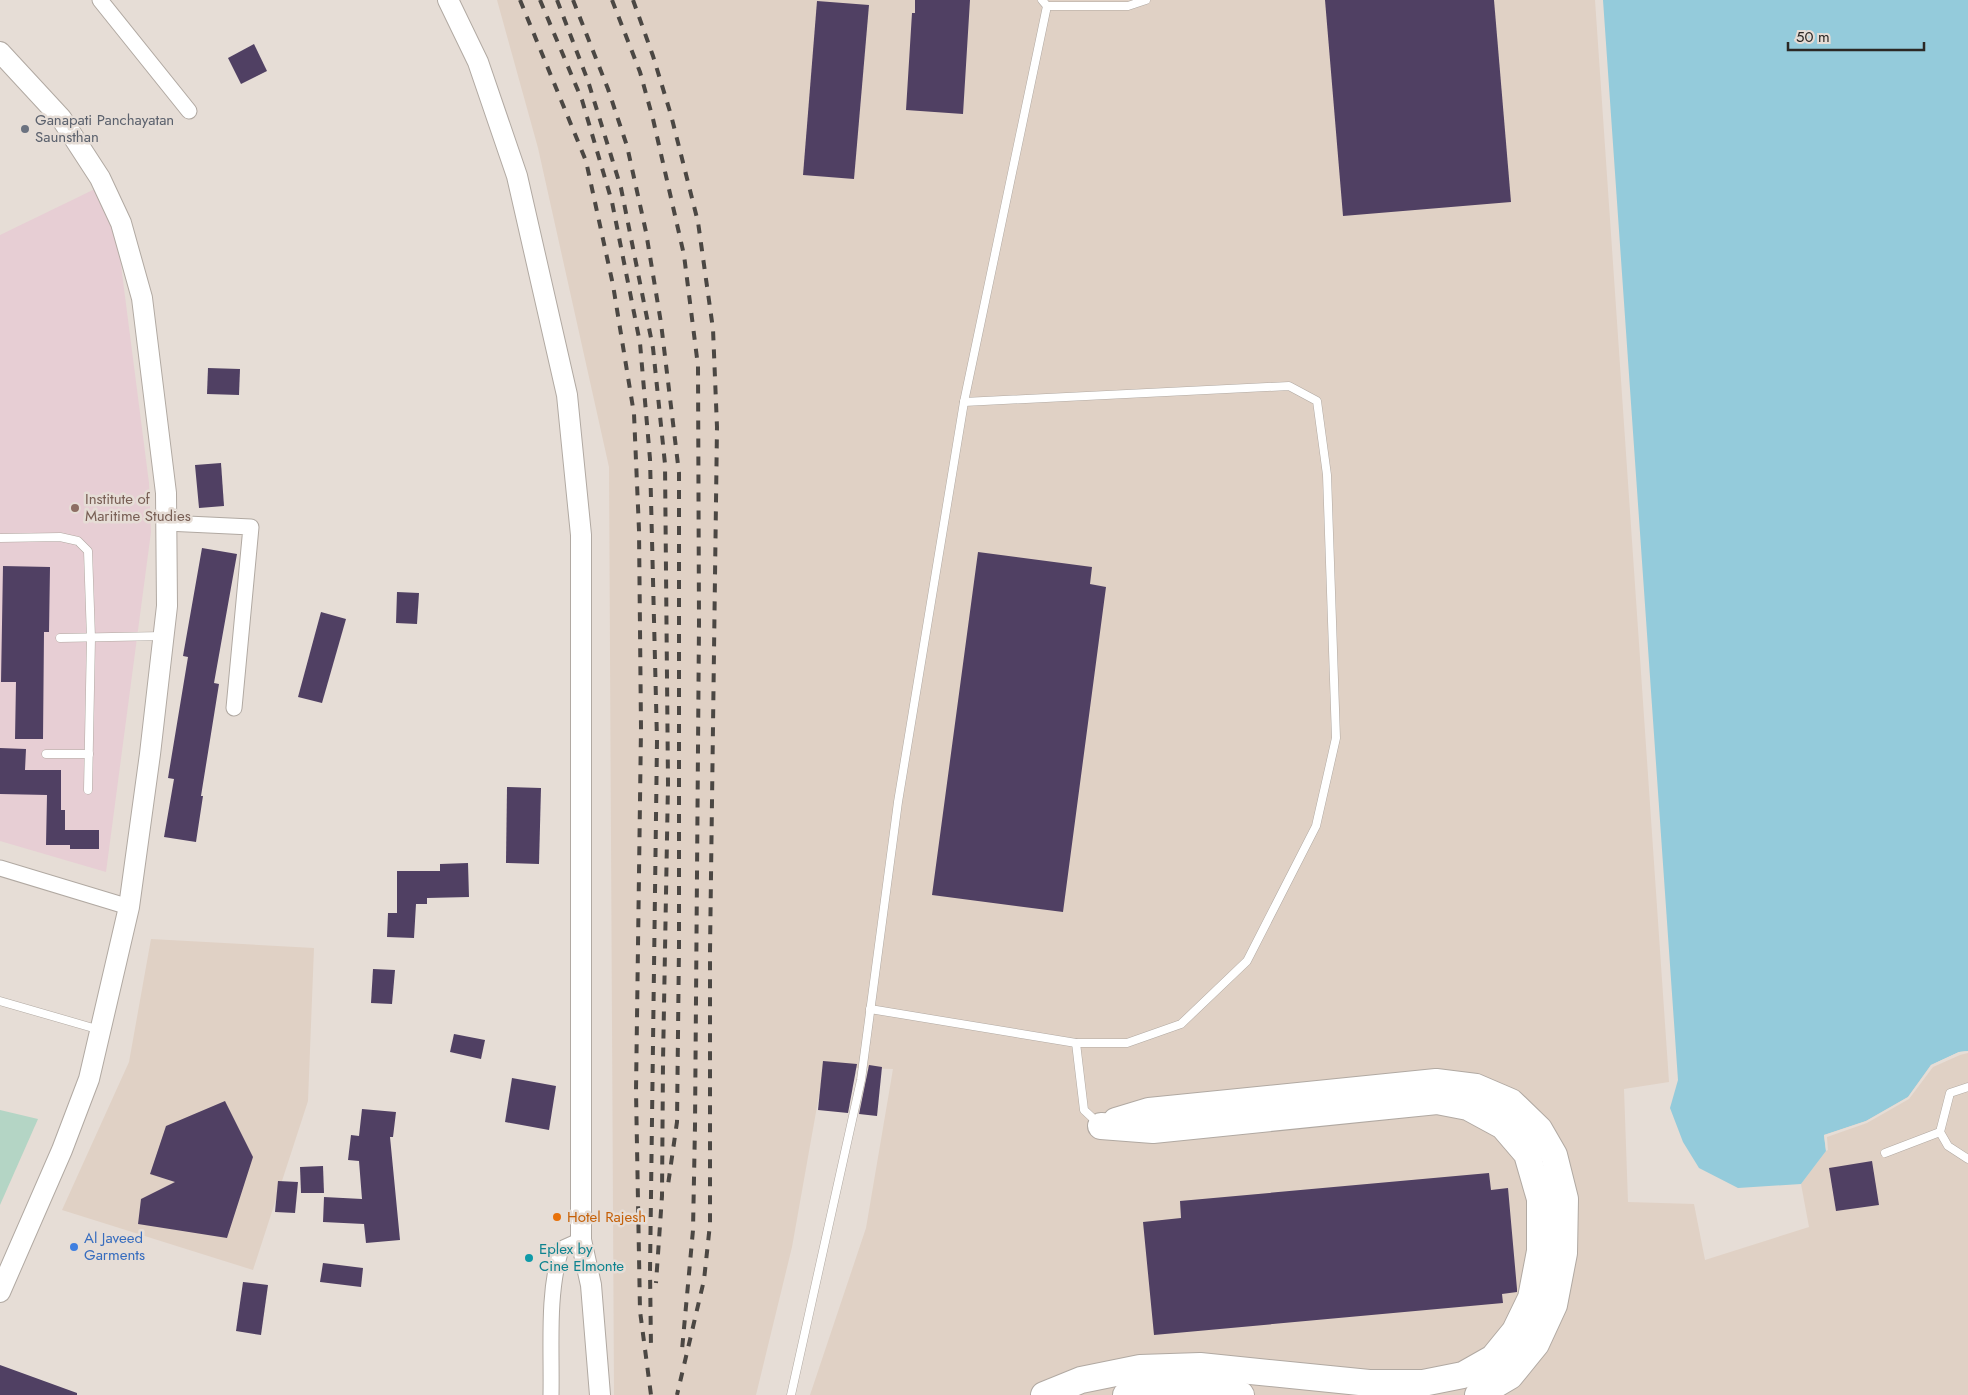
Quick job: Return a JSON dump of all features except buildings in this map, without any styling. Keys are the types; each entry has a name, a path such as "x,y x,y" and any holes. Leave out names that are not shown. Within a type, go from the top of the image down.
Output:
{"highway":[{"path":"1101,1126 1150,1111 1436,1082 1476,1087 1512,1102 1539,1129 1554,1155 1565,1199 1564,1253 1554,1305 1536,1344 1510,1376 1478,1395"},
{"path":"1044,1395 1081,1380 1140,1368 1200,1366 1369,1383 1423,1383 1464,1375 1493,1358 1515,1331 1531,1298 1540,1251 1540,1199 1527,1154 1503,1126 1468,1107 1437,1101 1153,1130 1101,1126"},
{"path":"1126,1395 1171,1390 1199,1390 1241,1395"}],"main road":[{"path":"448,0 478,62 517,176 566,395 580,535 581,1240 591,1285 600,1395"},
{"path":"0,52 61,118 100,178 121,223 142,298 166,493 167,606 150,754 129,907 89,1079 62,1150 0,1292"}],"street":[{"path":"100,0 189,111"},
{"path":"166,523 251,527 234,708"},
{"path":"0,868 129,907"},
{"path":"551,1395 552,1291 558,1259 561,1248 581,1240"}],"lane":[{"path":"791,1395 861,1080 898,802 964,402 1044,3 1128,6 1146,0"},
{"path":"870,1009 1076,1043 1127,1043 1181,1024 1247,961 1316,826 1336,738 1327,475 1317,402 1289,386 964,402"},
{"path":"0,538 60,537 78,540 88,551 91,638 88,790"},
{"path":"60,638 163,636"},
{"path":"46,754 89,754"},
{"path":"0,1001 100,1030"},
{"path":"1076,1043 1084,1110 1101,1126"},
{"path":"1968,1087 1950,1094 1940,1132 1948,1146 1968,1159"},
{"path":"1886,1153 1940,1132"}],"shaded area":[{"path":"497,0 1595,0 1669,1082 1624,1089 1628,1202 1694,1204 1705,1260 1809,1227 1801,1184 1826,1151 1824,1135 1931,1065 1968,1051 1968,1395 810,1395 866,1228 893,1069 824,1067 792,1247 756,1395 614,1395 609,467 538,148"},
{"name":"Institute of Maritime Studies","path":"99,187 117,234 149,483 151,532 106,872 0,841 0,235"},
{"path":"151,939 314,948 308,1101 253,1270 62,1210 129,1062"}],"green space":[{"path":"0,1110 38,1119 0,1205"}],"water":[{"path":"1603,0 1968,0 1968,1051 1959,1052 1931,1065 1908,1097 1866,1121 1824,1135 1826,1151 1801,1184 1738,1188 1699,1168 1683,1142 1670,1108 1678,1080"}],"pier":[{"path":"1968,1051 1968,1053 1933,1067 1909,1099 1867,1123 1827,1137 1828,1150 1826,1151 1824,1135 1866,1121 1908,1097 1931,1065 1959,1052"}],"railway":[{"path":"520,0 586,161 613,285 634,414 639,530 641,728 636,1091 640,1311 651,1395"},
{"path":"540,0 582,100 612,202 640,343 650,459 657,741 650,1271 651,1348"},
{"path":"557,0 588,81 621,188 653,348 665,464 668,783 662,1196 656,1283"},
{"path":"573,0 608,89 627,146 646,232 661,323 679,473 677,1122 668,1185"},
{"path":"612,0 640,72 653,119 684,255 698,366 699,623 695,1126 693,1230 682,1350"},
{"path":"633,0 671,115 698,222 713,329 717,427 710,951 710,1224 704,1280 677,1395"}],"place":[{"name":"Ganapati Panchayatan Saunsthan","path":"25,129"},
{"name":"Institute of Maritime Studies","path":"75,508"},
{"name":"Hotel Rajesh","path":"557,1217"},
{"name":"Al Javeed Garments","path":"74,1247"},
{"name":"Eplex by Cine Elmonte","path":"529,1258"}]}
